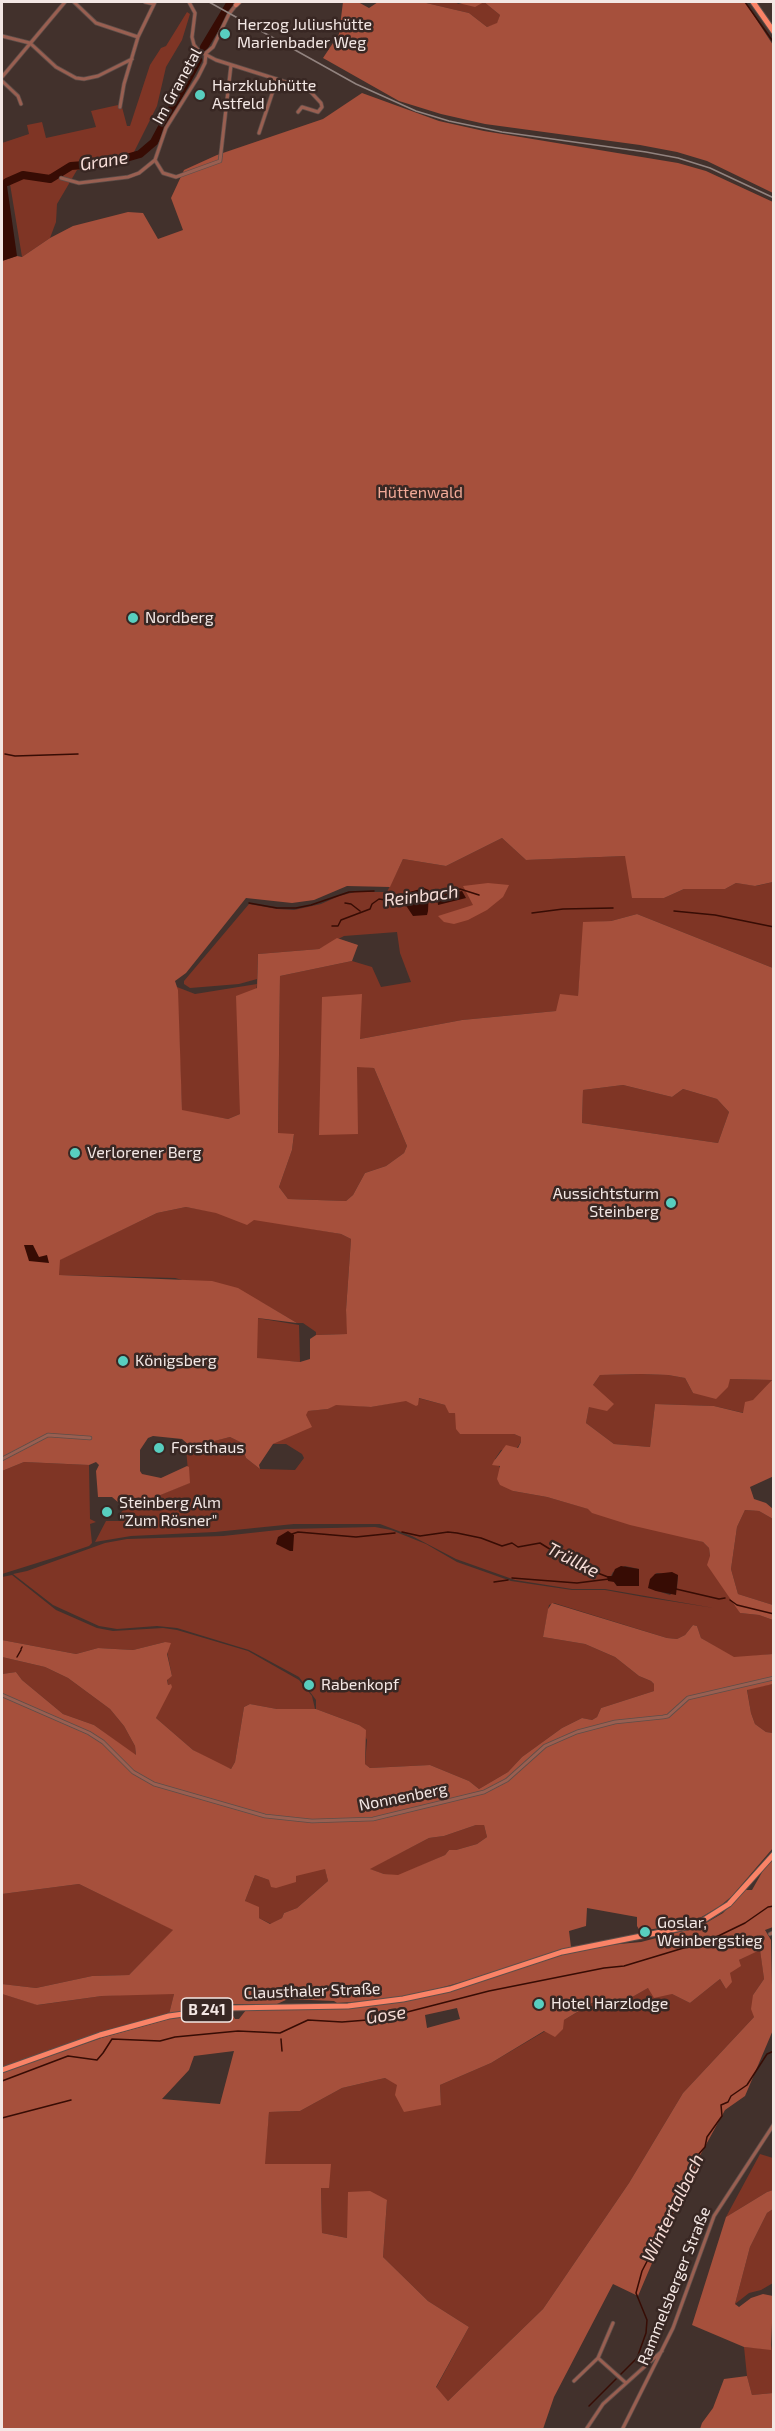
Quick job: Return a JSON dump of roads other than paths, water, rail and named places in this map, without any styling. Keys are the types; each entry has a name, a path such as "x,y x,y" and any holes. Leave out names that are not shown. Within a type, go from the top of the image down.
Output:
{"main road":[{"path":"753,2 774,32"},
{"name":"Clausthaler Straße","path":"2,2070 100,2035 169,2016 234,2008 348,2006 403,1999 450,1989 562,1952 686,1927 699,1923 729,1904 774,1854"}],"street":[{"path":"2,77 65,2"},
{"path":"74,2 96,23 138,37"},
{"path":"120,107 124,84 138,37 154,3 145,2"},
{"path":"189,2 195,13 192,37 199,51 231,65 308,89 322,107 318,112 302,107 298,112"},
{"name":"Im Granetal","path":"155,160 166,128 205,63 206,53 213,47 238,3"},
{"path":"2,36 30,43 56,67 76,78 98,76 132,60"},
{"path":"60,178 79,183 128,177 139,173 155,160 163,173 176,177 220,161 231,65"},
{"path":"259,133 277,79"},
{"path":"2,81 18,96 21,104"},
{"path":"2,1460 48,1435 90,1438"},
{"name":"Nonnenberg","path":"2,1695 89,1733 103,1742 133,1772 154,1784 265,1816 312,1821 373,1819 484,1792 507,1780 545,1746 577,1732 615,1722 663,1718 688,1698 774,1678"},
{"name":"Rammelsberger Straße","path":"622,2430 663,2350 714,2216 774,2124"},
{"path":"574,2381 598,2358 613,2323"},
{"path":"587,2428 603,2404 647,2361 663,2350"},
{"name":"Rammelsberger Straße","path":"598,2358 626,2383"}],"water":[{"path":"6,179 17,256 2,261 2,182"},
{"path":"424,888 429,890 427,915 413,916 401,898 402,894"},
{"path":"462,891 466,898 438,905 437,896"},
{"path":"24,1245 33,1245 39,1257 47,1255 49,1263 29,1261"},
{"path":"288,1531 294,1535 293,1551 276,1544 278,1537"},
{"path":"621,1566 639,1569 639,1586 617,1586 614,1582 608,1581 607,1576 612,1576 615,1569"},
{"path":"672,1572 678,1575 676,1595 648,1588 650,1579 655,1574"}],"waterway":[{"name":"Grane","path":"204,47 231,2"},
{"path":"745,2 774,43"},
{"name":"Grane","path":"7,182 23,175 50,179 71,166 109,163 140,154 154,142 198,60"},
{"path":"5,754 15,756 78,754"},
{"name":"Reinbach","path":"427,898 436,892 460,889 479,895"},
{"path":"249,903 277,908 296,908 349,892 374,891"},
{"name":"Reinbach","path":"332,926 338,926 341,920 370,909 372,904 379,899 391,901 401,898"},
{"path":"345,903 351,904 360,911"},
{"name":"Reinbach","path":"532,913 563,909 613,908"},
{"name":"Reinbach","path":"674,911 715,915 774,927"},
{"name":"Trüllke","path":"292,1534 298,1532 356,1537 395,1533"},
{"name":"Trüllke","path":"402,1532 420,1536 457,1533 481,1538 502,1546 512,1543 518,1547 540,1543 561,1556 608,1577"},
{"path":"512,1578 577,1583 609,1579"},
{"path":"494,1582 508,1580"},
{"name":"Trüllke","path":"676,1589 719,1599 725,1598"},
{"name":"Trüllke","path":"730,1600 737,1605 774,1614"},
{"path":"17,1657 21,1650"},
{"name":"Gose","path":"2,2081 68,2056 97,2060 112,2039 160,2041 175,2037 238,2031 280,2033 308,2020 342,2022 380,2019 489,1991 624,1966 710,1940 745,1923 768,1907 774,1906"},
{"path":"281,2039 282,2051"},
{"name":"Wintertalbach","path":"621,2374 637,2358 646,2333 647,2320 636,2293 642,2271 692,2175 691,2170 697,2156 705,2147 707,2137 722,2116 721,2105 728,2102 731,2096 747,2085 767,2054 774,2051"},
{"path":"2,2118 71,2100"},
{"name":"Wintertalbach","path":"589,2406 616,2379"}],"railway":[{"path":"209,2 356,84 416,111 449,121 502,132 678,158 710,168 774,198"}],"place":[{"name":"Herzog Juliushütte Marienbader Weg","path":"225,34"},
{"name":"Harzklubhütte Astfeld","path":"200,95"},
{"name":"Nordberg","path":"133,618"},
{"name":"Verlorener Berg","path":"75,1153"},
{"name":"Aussichtsturm Steinberg","path":"671,1203"},
{"name":"Königsberg","path":"123,1361"},
{"name":"Forsthaus","path":"159,1448"},
{"name":"Steinberg Alm \"Zum Rösner\"","path":"107,1512"},
{"name":"Rabenkopf","path":"309,1685"},
{"name":"Goslar, Weinbergstieg","path":"645,1932"},
{"name":"Hotel Harzlodge","path":"539,2004"}],"park label":[{"name":"Hüttenwald","path":"420,493"}]}
